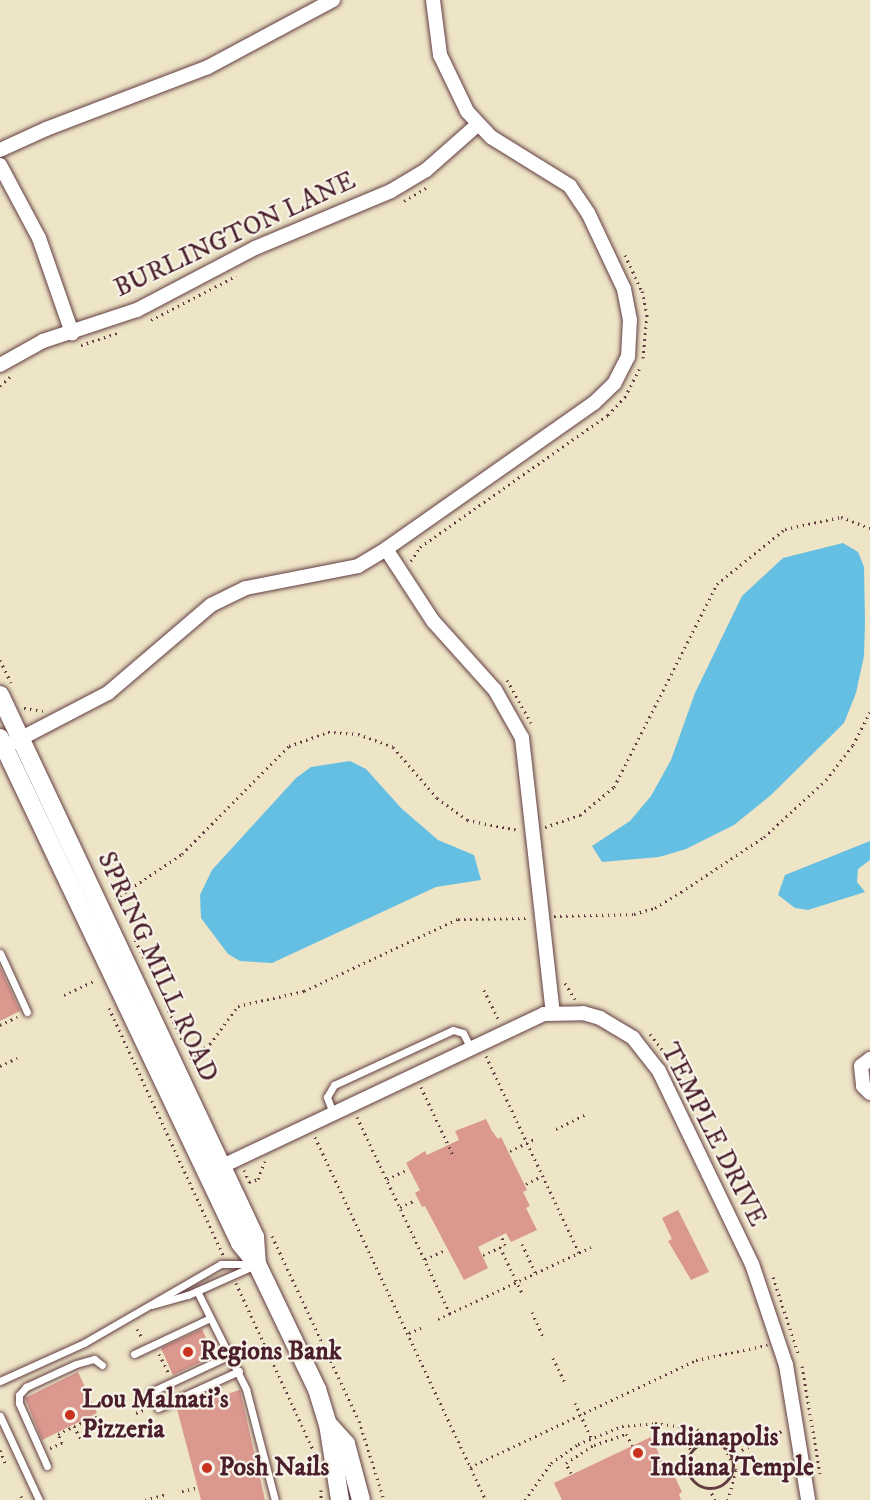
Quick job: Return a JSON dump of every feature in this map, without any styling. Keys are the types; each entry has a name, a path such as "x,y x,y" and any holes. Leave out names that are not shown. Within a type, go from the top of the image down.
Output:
{"street":[{"path":"0,150 46,129 208,67 333,0"},
{"path":"6,743 108,693 211,605 246,588 358,566 386,549 594,403 614,384 628,357 630,320 624,289 579,198 558,175 477,125 459,98 440,55 433,0"},
{"name":"BURLINGTON LANE","path":"0,365 43,341 137,310 255,248 391,190 426,170 477,125"},
{"path":"0,165 39,238 72,333"},
{"path":"386,549 433,621 508,710 522,738 553,1013"},
{"name":"SPRING MILL ROAD","path":"0,695 6,743 215,1169 240,1243 258,1264 317,1389 328,1424 340,1500"},
{"name":"TEMPLE DRIVE","path":"215,1169 470,1047 553,1013 583,1013 600,1018 633,1038 659,1071 766,1300 786,1365 808,1500"},
{"path":"870,1059 861,1066 863,1086 870,1093"},
{"name":"SPRING MILL ROAD","path":"328,1424 346,1444 361,1500"}],"lane":[{"path":"0,953 25,1014"},
{"path":"333,1113 327,1097 334,1085 453,1030 463,1033 470,1047"},
{"path":"0,1382 84,1343 221,1264 258,1264"},
{"path":"144,1308 197,1291 258,1264"},
{"path":"197,1291 239,1371 275,1500"},
{"path":"134,1354 210,1318"},
{"path":"151,1392 230,1355"},
{"path":"47,1466 19,1403 21,1391 76,1364 94,1359 102,1365"},
{"path":"158,1408 239,1371"},
{"path":"0,1416 39,1500"}],"path":[{"path":"399,203 438,178"},
{"path":"412,566 414,552 608,416 625,397 642,363 647,327 642,291 623,250"},
{"path":"149,321 242,272"},
{"path":"79,346 127,330"},
{"path":"0,387 18,370"},
{"path":"115,899 182,854 289,746 328,732 358,734 393,747 437,798 467,820 496,828 531,829 580,815 614,787 717,584 785,529 842,518 870,528"},
{"path":"501,673 516,691 532,728"},
{"path":"24,708 44,711 54,707"},
{"path":"190,1059 210,1044 238,1006 304,991 458,919 634,914 655,908 764,837 826,780 853,745 870,712"},
{"path":"544,815 547,838"},
{"path":"555,905 558,927"},
{"path":"64,995 96,982 91,971"},
{"path":"564,974 570,996"},
{"path":"484,990 500,1023"},
{"path":"566,999 570,996"},
{"path":"570,996 585,1001"},
{"path":"107,1004 220,1248"},
{"path":"0,1025 25,1014"},
{"path":"644,1028 675,1070"},
{"path":"477,1061 495,1052"},
{"path":"486,1056 579,1253"},
{"path":"0,1065 17,1058"},
{"path":"410,1092 430,1083"},
{"path":"421,1087 454,1157"},
{"path":"368,1112 355,1118 387,1179 450,1314"},
{"path":"556,1129 585,1115"},
{"path":"305,1142 320,1135"},
{"path":"315,1137 486,1500"},
{"path":"510,1151 537,1138"},
{"path":"249,1182 258,1179 264,1162 274,1157"},
{"path":"387,1179 408,1169"},
{"path":"526,1184 542,1176"},
{"path":"399,1207 416,1200"},
{"path":"483,1255 505,1245 502,1238"},
{"path":"522,1244 536,1274"},
{"path":"500,1247 523,1294"},
{"path":"438,1319 591,1247"},
{"path":"424,1259 445,1250"},
{"path":"772,1275 807,1385 820,1477"},
{"path":"239,1291 316,1456"},
{"path":"532,1312 544,1339"},
{"path":"408,1334 420,1328"},
{"path":"137,1329 145,1342"},
{"path":"470,1467 696,1360 767,1345"},
{"path":"150,1355 158,1351 168,1373 160,1377"},
{"path":"553,1358 566,1385"},
{"path":"575,1403 591,1437"},
{"path":"136,1413 146,1409"},
{"path":"46,1450 62,1443 58,1434 95,1416 102,1430 118,1422"},
{"path":"525,1500 551,1463 591,1437 637,1424 679,1426 711,1434 731,1455 736,1478 728,1500"},
{"path":"74,1426 81,1440"},
{"path":"679,1426 692,1452"},
{"path":"731,1455 786,1429"},
{"path":"598,1434 602,1442"},
{"path":"571,1473 566,1463 588,1448 626,1434 632,1445"},
{"path":"585,1441 588,1448"},
{"path":"709,1488 727,1481 734,1464 726,1448 709,1442 692,1452 687,1466 694,1482 709,1488 715,1500"},
{"path":"0,1450 6,1465"},
{"path":"321,1485 321,1500"},
{"path":"182,1491 196,1488"},
{"path":"145,1500 164,1495"}],"water":[{"path":"843,543 858,552 864,567 865,622 864,656 856,693 844,723 771,795 734,825 686,849 659,857 602,862 592,846 630,821 651,796 671,760 695,693 742,596 783,558"},
{"path":"350,761 366,769 401,808 438,840 474,855 481,880 436,887 272,963 240,961 228,954 201,918 200,895 212,870 296,778 311,767"},
{"path":"870,841 870,860 858,869 857,882 865,892 808,910 795,908 778,895 785,875"}],"building":[{"path":"0,967 20,1011 0,1021"},
{"path":"486,1119 498,1139 501,1137 527,1190 523,1192 530,1206 526,1208 537,1230 511,1242 506,1233 478,1247 488,1268 464,1280 425,1206 422,1207 415,1193 420,1190 406,1163 425,1151 427,1155 459,1140 455,1131"},
{"path":"678,1210 709,1272 691,1280 668,1241 672,1239 662,1218"},
{"name":"Regions Bank","path":"202,1329 214,1356 173,1375 161,1348"},
{"path":"78,1372 97,1413 42,1440 25,1398"},
{"path":"240,1390 265,1500 201,1500 177,1409"},
{"name":"Indianapolis Indiana Temple","path":"651,1437 667,1471 671,1469 682,1492 679,1494 681,1500 562,1500 554,1483"}],"place":[{"name":"Regions Bank","path":"188,1352"},
{"name":"Lou Malnati's Pizzeria","path":"70,1415"},
{"name":"Indianapolis Indiana Temple","path":"638,1453"},
{"name":"Posh Nails","path":"207,1468"}]}
